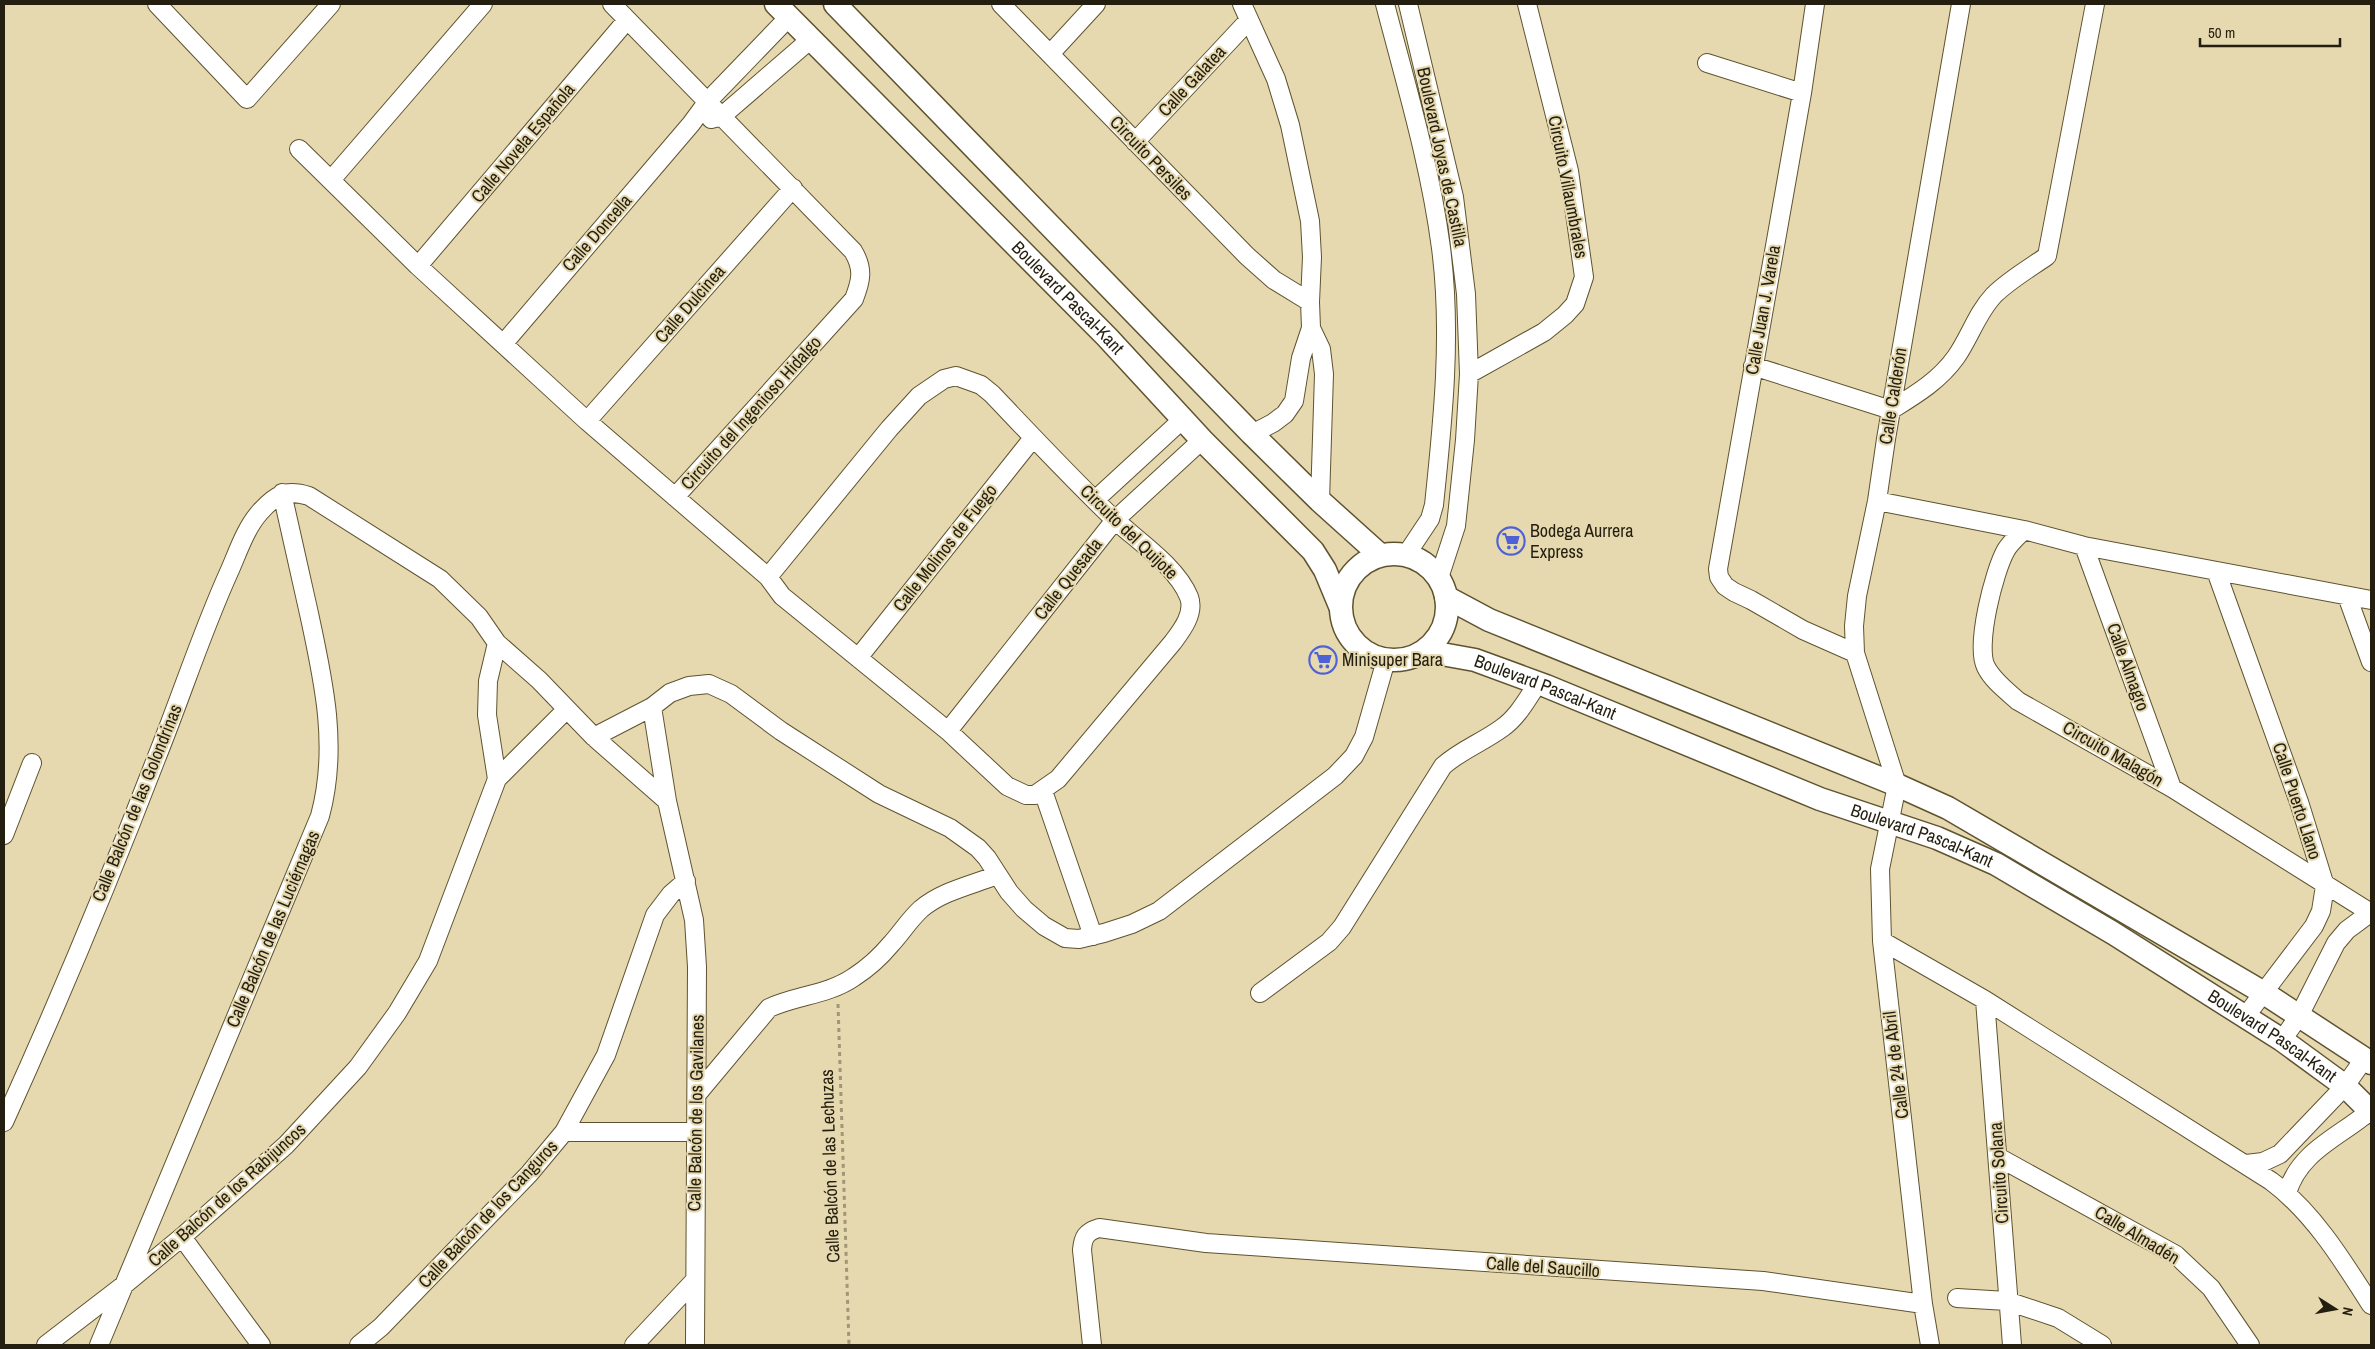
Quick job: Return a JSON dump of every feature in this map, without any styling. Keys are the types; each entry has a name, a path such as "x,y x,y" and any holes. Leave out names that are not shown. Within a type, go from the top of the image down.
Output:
{"street":[{"path":"166,7 247,99 331,4"},
{"path":"331,180 483,4"},
{"name":"Circuito del Ingenioso Hidalgo","path":"299,149 418,266 587,421 675,497 854,299 861,282 862,271 853,251 612,4"},
{"path":"835,4 1252,434 1320,501 1380,555"},
{"name":"Circuito Persiles","path":"1001,4 1135,142 1274,280 1310,302"},
{"path":"1050,54 1096,4"},
{"name":"Boulevard Joyas de Castilla","path":"1385,4 1425,150 1442,249 1445,293 1446,374 1434,505 1430,519 1406,555"},
{"name":"Boulevard Joyas de Castilla","path":"1408,4 1454,197 1466,294 1469,374 1456,526 1443,588"},
{"name":"Circuito Villaumbrales","path":"1469,374 1544,332 1565,315 1575,304 1584,277 1569,171 1528,4"},
{"name":"Calle Juan J. Varela","path":"1815,4 1802,93 1718,569 1719,577 1724,586 1803,630 1855,653"},
{"name":"Calle Calderón","path":"1897,785 1855,653 1854,626 1857,596 1877,501 1961,4"},
{"path":"1753,366 1891,410 1928,387 1939,376 1955,358 1982,310 1996,294 2047,256 2095,4"},
{"name":"Boulevard Pascal-Kant","path":"782,10 1107,337 1202,440 1313,551 1325,570 1340,606"},
{"name":"Calle Doncella","path":"504,343 691,124 782,10"},
{"path":"1246,12 1276,80 1290,125 1310,221 1312,257 1311,328 1301,358 1294,401 1284,414 1273,423 1252,434"},
{"name":"Calle Galatea","path":"1135,142 1246,12"},
{"name":"Calle Novela Española","path":"418,266 628,20"},
{"path":"691,124 722,116 811,39"},
{"path":"1707,63 1802,93"},
{"name":"Calle Dulcinea","path":"587,421 793,188"},
{"path":"1107,337 1134,311"},
{"path":"1311,328 1321,349 1324,374 1320,501"},
{"name":"Circuito del Quijote","path":"768,577 889,429 919,396 944,379 956,376 981,385 1115,520 1179,580 1189,598 1190,611 1183,629 1083,751 1058,779 1043,791"},
{"path":"1095,500 1183,419"},
{"name":"Calle Molinos de Fuego","path":"858,658 1033,438"},
{"name":"Calle Quesada","path":"948,731 1115,520 1202,440"},
{"path":"282,493 295,492 309,496 440,579 474,612 497,643 539,680 594,737 667,801"},
{"name":"Calle Balcón de las Golondrinas","path":"4,1122 41,1042 156,759 210,613 248,529 259,513 282,493"},
{"name":"Calle Balcón de las Luciérnagas","path":"99,1345 316,825 327,789 330,753 328,709 282,493"},
{"path":"675,497 768,577 782,596 948,731 1008,786 1026,795 1035,795 1043,791 1093,936"},
{"path":"1877,501 2024,530 2084,546 2371,600"},
{"name":"Circuito Malagón","path":"2024,530 2006,550 1985,620 1982,648 1986,667 2003,688 2018,700 2172,788 2325,886 2371,913"},
{"name":"Calle Almagro","path":"2084,546 2172,788"},
{"path":"1380,555 1406,555 1425,563 1443,588 1446,617 1439,636 1425,650 1407,659 1386,660 1368,654 1353,642 1343,625 1340,606 1346,584 1360,566 1380,555"},
{"name":"Calle Puerto Llano","path":"2216,570 2299,802 2325,886 2321,911 2314,926 2245,1016"},
{"name":"Boulevard Pascal-Kant","path":"1443,588 1489,620 1897,785 1948,808 2264,993 2368,1061"},
{"path":"2348,596 2371,662"},
{"name":"Calle Balcón de los Rabijuncos","path":"497,643 488,681 487,715 497,779"},
{"name":"Boulevard Pascal-Kant","path":"1425,650 1475,660 1538,683 1820,799 1937,838 1996,864 2112,933 2282,1040 2345,1086 2371,1111"},
{"path":"594,737 652,706 670,693 688,686 709,684 731,694 782,731 878,794 950,828 978,848 1024,909 1044,926 1065,938 1079,939 1132,924 1159,911 1335,776 1354,756 1364,737 1386,660"},
{"path":"1260,993 1336,934 1443,766 1454,757 1502,728 1517,715 1538,683"},
{"name":"Calle Balcón de los Gavilanes","path":"652,706 667,801 694,920 697,967 698,1093 696,1132 695,1345"},
{"name":"Calle Balcón de los Rabijuncos","path":"46,1345 124,1285 182,1237 286,1145 358,1067 398,1013 428,961 497,779 567,710"},
{"path":"4,835 32,763"},
{"name":"Calle 24 de Abril","path":"1897,785 1880,869 1882,942 1923,1304 1930,1345"},
{"path":"698,1093 769,1008 782,1002 824,993 838,986 868,967 923,908 944,895 997,875"},
{"name":"Calle Balcón de los Canguros","path":"359,1345 381,1327 529,1174 564,1132 606,1055 655,915 671,894 686,881"},
{"path":"2282,1040 2299,1016 2336,943 2347,930 2371,913"},
{"path":"1882,942 1985,1000 2246,1164 2288,1193 2323,1234 2371,1305"},
{"name":"Circuito Solana","path":"1985,1000 1998,1157 2007,1301 2012,1345"},
{"path":"2246,1164 2263,1162 2280,1154 2368,1061"},
{"path":"2288,1193 2299,1166 2315,1151 2371,1111"},
{"path":"564,1132 696,1132"},
{"name":"Calle Almadén","path":"1998,1157 2176,1255 2211,1288 2250,1345"},
{"name":"Calle del Saucillo","path":"1092,1345 1082,1250 1083,1238 1089,1231 1099,1228 1206,1243 1456,1262 1763,1281 1923,1304"},
{"path":"182,1237 261,1345"},
{"path":"634,1345 695,1280"},
{"path":"1957,1298 2007,1301 2058,1318 2102,1345"}],"path":[{"name":"Calle Balcón de las Lechuzas","path":"838,986 849,1345"}],"place":[{"name":"Bodega Aurrera Express","path":"1511,541"},
{"name":"Minisuper Bara","path":"1323,660"}]}
